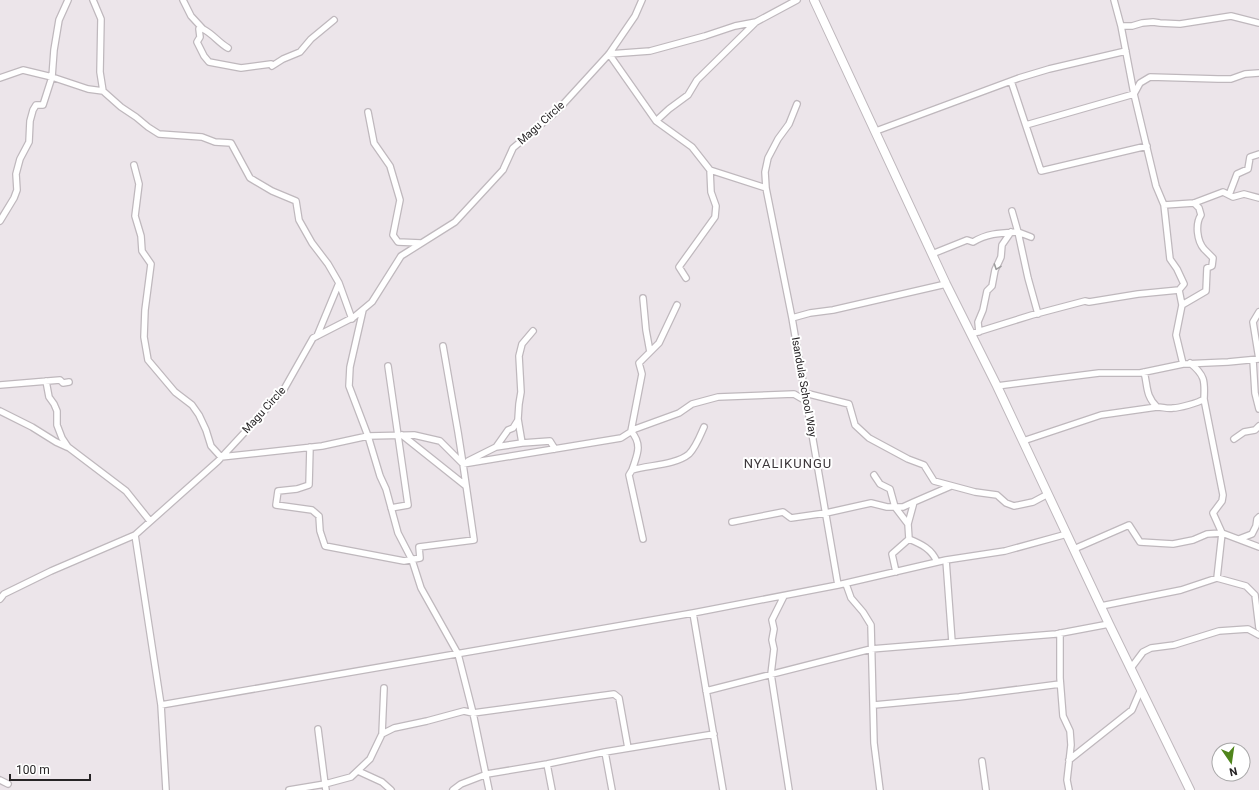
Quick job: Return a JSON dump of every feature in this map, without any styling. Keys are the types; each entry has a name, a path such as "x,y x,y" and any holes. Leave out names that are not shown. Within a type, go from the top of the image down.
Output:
{"main road":[{"path":"814,0 946,284 975,333 997,386 1130,668 1190,790"}],"street":[{"path":"0,221 14,198 16,190 16,174 20,159 29,142 30,121 33,110 36,105 43,105 52,77 54,50 59,20 68,0"},
{"path":"92,0 101,19 100,72 103,91"},
{"path":"183,0 191,16 203,29 210,33 222,45 228,48"},
{"name":"Magu Circle","path":"1,596 51,571 135,535 221,457 283,391 313,338 352,318 364,309 372,302 401,256 455,222 502,170 513,148 556,112 609,54 635,16 642,0"},
{"path":"609,54 650,51 735,26 756,22 798,0"},
{"path":"975,333 1085,301 1089,302 1138,294 1179,290 1184,284 1177,269 1170,260 1164,205 1156,186 1114,0"},
{"path":"1121,26 1132,26 1153,22 1180,24 1230,16 1259,23"},
{"path":"203,29 199,29 200,37 197,42 204,56 209,62 241,68 272,65 300,52 311,39 334,20"},
{"path":"656,122 669,109 688,95 697,80 756,22"},
{"path":"876,131 1011,81 1049,69 1126,51"},
{"path":"609,54 656,122 692,147 710,170 712,192 716,206 715,217 679,267 686,278"},
{"path":"0,78 23,70 52,77 88,89 103,91 148,128 159,134 202,137 215,142 231,143 250,178 296,202 299,220 312,244 328,264 339,283 352,318"},
{"path":"1026,124 1134,94 1140,83 1150,77 1231,79 1245,74 1259,73"},
{"path":"1011,81 1041,171 1147,146"},
{"name":"Isandula School Way","path":"797,104 788,124 768,158 765,172 766,188 792,318 838,586"},
{"path":"368,112 374,143 390,166 400,200 393,235 398,242 421,243"},
{"path":"1229,195 1237,174 1248,169 1250,157 1259,154"},
{"path":"134,165 140,184 135,216 141,236 142,251 151,264 144,330 148,360 175,392 192,405 200,415 211,446 221,457 322,446 368,436 414,435 440,441 462,464"},
{"path":"710,170 766,188"},
{"path":"1164,205 1194,203 1223,192 1233,197 1244,194 1259,198"},
{"path":"1182,304 1206,291 1207,268 1212,266 1213,258 1203,248 1197,232 1198,219 1201,215 1199,208 1194,203"},
{"path":"1012,211 1038,314"},
{"path":"975,333 983,310 987,291 992,286 995,270 1001,258 1002,245 1011,232"},
{"path":"932,254 966,240 973,242 983,236 1018,232 1031,237"},
{"path":"317,336 339,283"},
{"path":"792,318 946,284"},
{"path":"1179,290 1182,304 1176,335 1183,364"},
{"path":"643,298 650,352"},
{"path":"631,432 642,374 640,363 659,343 677,305"},
{"path":"364,309 350,367 350,386 368,436 380,476 386,489 398,533 412,560 421,588 458,654 487,774 489,790"},
{"path":"997,386 1099,373 1144,372 1190,363 1228,362 1259,359 1253,322 1259,312"},
{"path":"522,443 518,420 521,392 519,356 522,344 533,330"},
{"path":"310,447 309,485 297,489 278,491 276,505 312,510 319,516 320,531 325,546 404,561 420,558 419,547 474,540 458,432 443,346"},
{"path":"1253,360 1259,409"},
{"path":"1190,363 1202,375 1205,383 1204,399 1223,495 1222,501 1213,513 1222,533 1217,578"},
{"path":"388,366 400,435 408,505 392,508"},
{"path":"1144,372 1148,396 1157,408"},
{"path":"0,385 60,380 64,383 69,382"},
{"path":"46,382 49,397 57,411 57,425 62,438 68,447"},
{"path":"805,393 849,404 855,425 869,438 908,459 924,465 934,481 997,495 1006,503 1014,506 1033,502 1048,494"},
{"path":"462,464 621,438 635,429 679,413 692,404 718,397 794,394 806,401"},
{"path":"1023,441 1101,415 1164,406 1173,408 1197,403 1204,399"},
{"path":"0,411 68,447 126,491 150,521"},
{"path":"496,447 508,430 514,428 518,420"},
{"path":"1234,439 1244,432 1255,430 1259,426"},
{"path":"632,470 677,461 689,454 698,441 704,427"},
{"path":"631,432 637,437 639,448 629,475 643,539"},
{"path":"400,435 466,486"},
{"path":"462,464 496,447 550,441 555,449"},
{"path":"874,475 880,484 890,489 895,507 908,524"},
{"path":"732,522 783,512 791,518 826,513 872,503 886,507 903,507 951,486"},
{"path":"909,539 908,524 914,502"},
{"path":"1238,539 1252,534 1256,526 1257,518 1259,517"},
{"path":"1074,549 1129,525 1140,542 1145,543 1173,544 1193,540 1206,534 1222,533 1259,547"},
{"path":"161,705 693,613 838,586 946,560 1005,551 1067,534"},
{"path":"135,535 161,705 166,790"},
{"path":"909,539 924,546 935,556 937,562"},
{"path":"896,572 892,554 909,539"},
{"path":"946,560 952,642"},
{"path":"1101,606 1181,590 1217,578 1246,586 1255,595 1259,628"},
{"path":"846,584 854,604 863,612 871,625 874,743 880,790"},
{"path":"784,596 772,620 774,629 772,640 774,649 771,674 790,790"},
{"path":"693,613 723,790"},
{"path":"706,691 871,649 1060,633 1109,624"},
{"path":"1130,668 1143,652 1160,646 1174,645 1219,631 1248,629 1259,635"},
{"path":"1060,633 1060,684 1063,716 1070,731 1067,780 1069,790"},
{"path":"874,705 959,697 1060,684"},
{"path":"289,790 326,787 351,777 370,759 382,734 384,688"},
{"path":"1069,760 1132,710 1141,689"},
{"path":"382,734 394,728 464,711 473,714 614,694 618,698 628,748"},
{"path":"318,729 326,787"},
{"path":"452,790 461,784 487,774 714,734"},
{"path":"605,752 612,790"},
{"path":"982,761 986,790"},
{"path":"547,764 552,790"},
{"path":"358,771 382,782 391,790"},
{"path":"0,780 8,784"}],"district":[{"name":"NYALIKUNGU","path":"788,463"}]}
